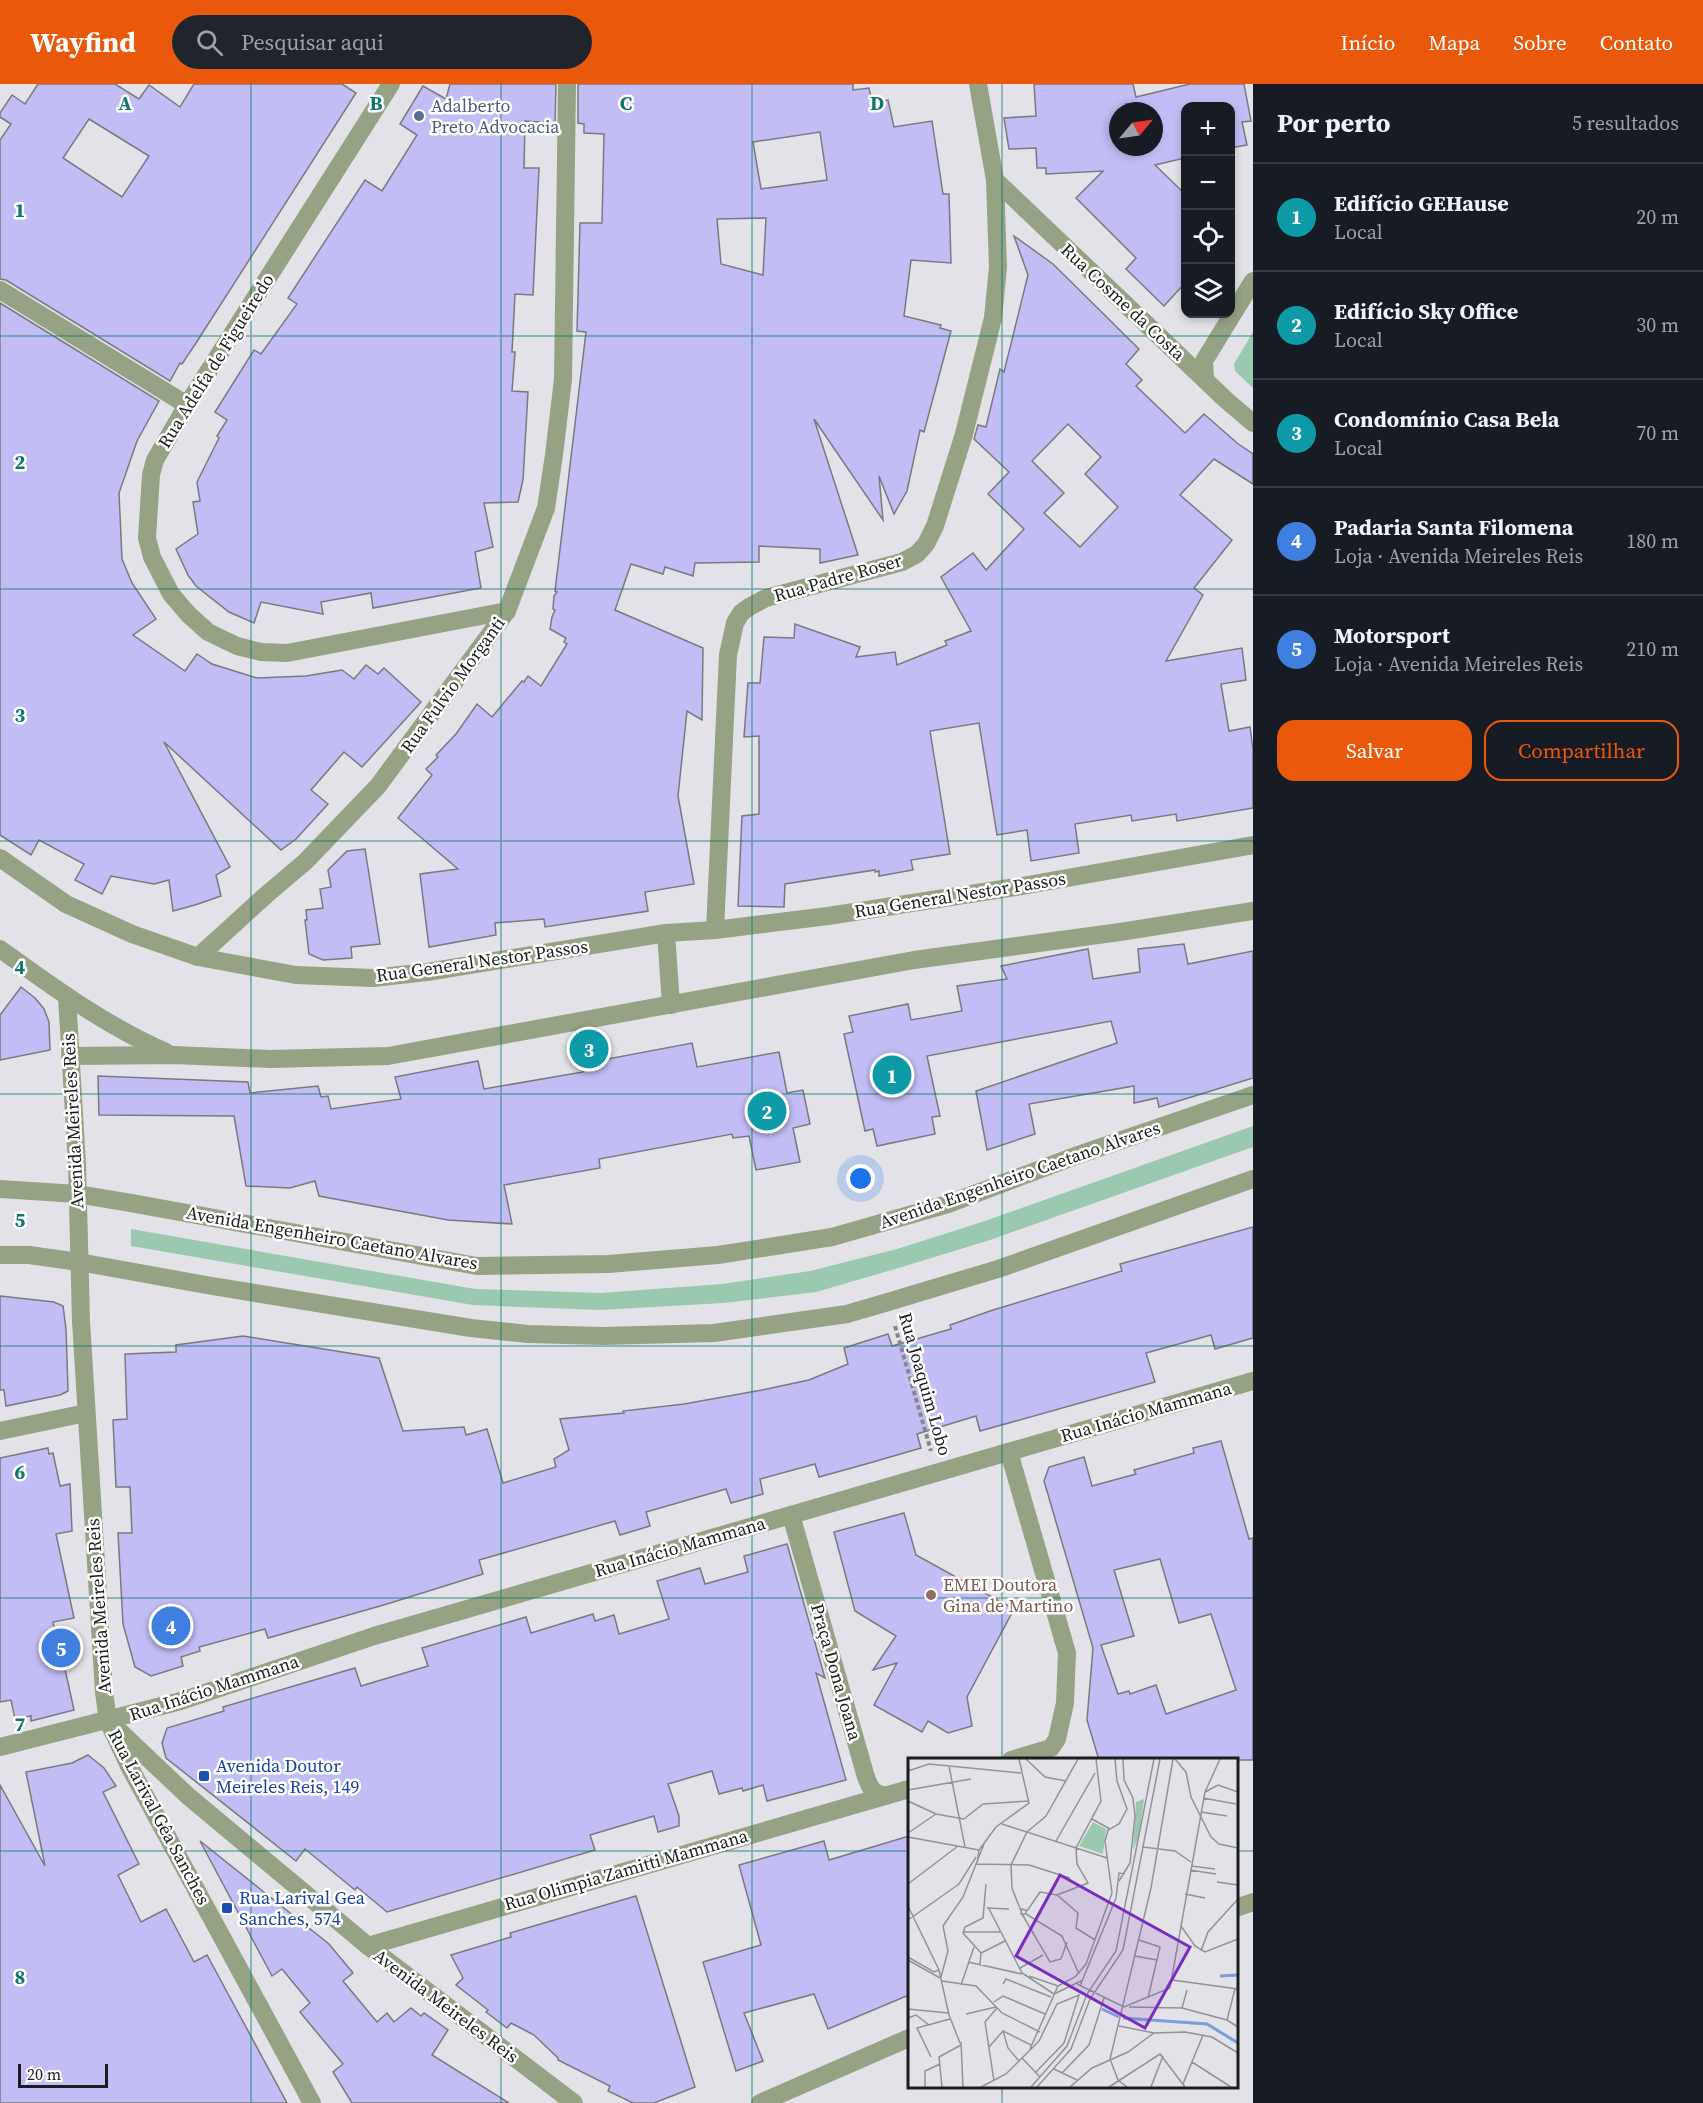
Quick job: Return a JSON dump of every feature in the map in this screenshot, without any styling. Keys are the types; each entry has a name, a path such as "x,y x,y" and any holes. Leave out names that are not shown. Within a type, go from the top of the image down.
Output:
{"street":[{"name":"Rua Adelfa de Figueiredo","path":"391,84 187,405 155,460 151,476 147,538 152,557 171,594 188,614 208,632 237,646 261,652 287,653 507,611"},
{"name":"Rua Fulvio Morganti","path":"198,957 305,862 378,786 507,611 546,508 563,380 567,84"},
{"name":"Rua Padre Roser","path":"716,930 728,655 735,623 749,607 766,598 888,567 917,554 926,544 935,526 964,434 993,318 998,267 995,180 978,84"},
{"name":"Rua Cosme da Costa","path":"995,180 1253,423"},
{"path":"1205,379 1204,361 1253,281"},
{"path":"0,290 187,405"},
{"name":"Rua General Nestor Passos","path":"0,858 66,904 132,934 198,957 296,975 374,978 427,972 666,933 716,930 828,916 1022,886 1253,845"},
{"path":"70,1056 174,1055 270,1059 388,1056 914,960 1253,911"},
{"path":"666,933 671,1005"},
{"path":"0,949 67,997 137,1039 174,1055"},
{"name":"Avenida Meireles Reis","path":"67,997 86,1413 104,1692 108,1721 188,1796 368,1946 574,2103"},
{"name":"Avenida Engenheiro Caetano Alvares","path":"0,1189 77,1194 477,1266 608,1264 718,1256 832,1237 948,1204 1253,1095"},
{"path":"0,1255 29,1255 79,1262 184,1282 462,1327 528,1334 603,1336 714,1333 847,1314 998,1269 1253,1179"},
{"name":"Rua Inácio Mammana","path":"0,1747 181,1701 374,1636 1253,1381"},
{"path":"0,1431 86,1413"},
{"path":"1009,1452 1066,1653 1065,1703 1057,1739 1051,1748 1018,1758"},
{"name":"Praça Dona Joana","path":"791,1515 866,1777 876,1794 886,1796"},
{"name":"Rua Larival Gêa Sanches","path":"108,1721 129,1766 312,2103"},
{"path":"886,1796 908,1789"},
{"name":"Rua Olimpia Zamitti Mammana","path":"368,1946 886,1796"},
{"path":"1238,1907 1253,1902"},
{"path":"760,2103 908,2038"}],"path":[{"name":"Rua Joaquim Lobo","path":"888,1302 937,1473"}],"green space":[{"path":"1253,332 1253,388 1235,371 1234,364"},
{"path":"1253,1126 1253,1147 990,1240 816,1292 724,1303 600,1310 473,1305 131,1246 131,1229 475,1289 601,1293 722,1284 810,1271 897,1249 982,1222"}],"building":[{"path":"38,84 115,84 139,99 149,85 180,107 194,84 342,84 356,93 170,381 6,280 0,279 0,140 11,124 0,117 0,113 12,95 25,104","holes":["89,119 149,156 122,197 63,158"]},
{"path":"450,84 556,84 555,123 525,121 524,168 539,168 533,295 515,294 512,391 528,392 523,480 518,502 484,503 493,547 475,552 481,588 373,608 371,593 321,602 323,614 261,602 254,623 229,612 196,586 188,575 176,549 198,534 193,502 200,501 197,482 219,438 217,436 227,420 215,412 254,350 261,354 297,304 288,298 365,180 382,191 417,135 400,124 423,86 446,99"},
{"path":"578,84 853,84 853,90 869,88 872,102 888,100 894,127 932,121 943,194 949,194 951,263 911,260 904,316 941,325 940,328 951,331 924,432 920,430 907,491 894,514 879,476 883,520 814,419 858,555 820,563 820,549 759,546 759,562 695,563 693,576 665,567 663,574 631,564 615,610 703,648 702,720 687,711 678,796 694,884 645,892 648,911 545,927 544,919 495,923 496,935 429,947 420,874 458,869 398,818 432,775 426,769 438,757 436,755 456,734 477,704 492,717 528,676 541,686 567,644 564,642 566,638 550,629 555,610 553,609 554,596 557,592 555,591 586,332 577,331 580,223 602,223 604,134 584,133 584,124 578,123","holes":["820,132 827,180 761,189 753,142","766,218 763,275 721,264 717,219"]},
{"path":"1034,84 1133,84 1136,97 1190,84 1244,84 1251,121 1242,122 1247,145 1235,147 1235,102 1181,102 1181,159 1155,165 1181,190 1181,287 1164,306 1126,269 1136,258 1076,198 1103,171 1046,174 1046,168 1037,168 1036,148 1009,149 1004,118 1036,116"},
{"path":"1014,236 1053,264 1139,349 1126,364 1142,380 1136,386 1185,433 1204,414 1253,454 1253,484 1214,459 1180,495 1232,540 1194,588 1203,595 1166,661 1242,648 1246,680 1221,684 1229,731 1250,727 1253,750 1253,808 1177,821 1176,814 1132,821 1131,815 1075,824 1079,853 1031,861 1027,830 997,835 979,723 930,731 950,854 911,860 913,870 879,876 879,871 875,872 875,870 785,884 784,907 738,906 742,816 759,814 759,736 744,737 748,683 760,683 764,637 794,638 795,624 860,647 856,657 895,652 897,665 947,645 945,641 971,631 941,577 973,553 986,570 1024,529 988,494 1009,472 974,439 978,425 986,427 1000,369 1004,372 1028,275","holes":["1068,424 1101,457 1085,474 1118,507 1080,547 1044,513 1064,493 1032,461"]},
{"path":"0,303 159,401 137,441 119,493 122,559 132,583 156,619 133,635 185,671 197,654 212,664 257,678 306,676 342,670 354,679 366,665 378,674 384,668 421,702 362,767 344,752 311,790 328,804 296,839 281,850 164,742 230,867 216,875 221,896 173,911 169,880 154,884 111,876 102,894 75,880 84,864 39,840 31,855 0,835"},
{"path":"365,849 380,944 351,947 352,958 323,960 309,954 306,910 323,908 320,889 331,887 328,870 347,851"},
{"path":"1184,944 1188,964 1253,951 1253,1078 1159,1107 1157,1098 1134,1103 1134,1086 1029,1104 1035,1134 987,1150 976,1091 1117,1043 1111,1021 927,1056 940,1116 932,1117 935,1134 877,1146 873,1129 865,1131 844,1034 853,1032 849,1016 908,1004 911,1020 962,1011 957,986 1007,979 1001,966 1088,949 1093,979 1140,972 1138,949"},
{"path":"21,987 44,1009 49,1022 50,1050 0,1060 0,1015"},
{"path":"692,1043 697,1067 779,1052 787,1093 803,1090 810,1124 793,1128 800,1162 756,1170 749,1136 733,1138 732,1134 599,1159 600,1168 504,1185 512,1224 448,1220 319,1196 315,1181 290,1188 246,1186 234,1116 99,1115 98,1076 248,1082 250,1093 318,1086 321,1097 328,1096 331,1109 401,1099 395,1077 478,1061 484,1089 583,1072 581,1064"},
{"path":"1253,1227 1253,1338 1215,1349 1211,1335 1146,1353 1155,1382 980,1431 976,1416 917,1434 921,1448 819,1477 815,1464 760,1479 763,1494 731,1503 726,1489 646,1512 650,1526 620,1535 615,1521 479,1560 483,1574 387,1604 268,1638 265,1629 199,1647 200,1651 181,1657 183,1666 151,1676 135,1667 123,1624 118,1533 132,1533 130,1487 116,1487 113,1420 127,1419 125,1354 176,1352 176,1345 243,1336 379,1358 403,1431 464,1427 466,1435 487,1429 503,1483 556,1467 554,1459 569,1450 560,1419 684,1404 809,1380 848,1364 844,1348 888,1334 892,1346 951,1329 950,1325 993,1310 1122,1271 1120,1264"},
{"path":"0,1296 54,1302 63,1306 68,1391 60,1395 6,1406 4,1390 0,1390"},
{"path":"1221,1441 1249,1539 1253,1538 1253,1760 1238,1760 1238,1758 1098,1758 1087,1720 1093,1648 1044,1481 1049,1467 1084,1457 1092,1486 1136,1474 1134,1470 1194,1453 1193,1448","holes":["1160,1559 1179,1623 1211,1614 1236,1690 1166,1714 1156,1685 1130,1694 1129,1691 1118,1694 1101,1645 1134,1636 1114,1570"]},
{"path":"48,1448 49,1454 53,1453 60,1486 70,1484 72,1531 56,1534 74,1618 53,1622 74,1710 31,1721 31,1716 15,1719 11,1700 0,1702 0,1458"},
{"path":"904,1513 916,1555 1014,1609 967,1697 972,1726 948,1733 928,1721 922,1732 874,1705 897,1663 873,1670 896,1636 855,1611 834,1532"},
{"path":"787,1544 825,1678 816,1673 846,1780 767,1801 763,1785 743,1791 742,1788 719,1794 712,1771 668,1784 679,1816 679,1826 658,1832 654,1816 590,1835 595,1850 387,1912 357,1887 355,1890 305,1849 296,1861 166,1758 162,1743 167,1728 224,1711 223,1707 355,1668 361,1686 428,1666 422,1648 526,1617 531,1633 593,1614 595,1621 614,1615 619,1634 669,1619 657,1581 700,1568 705,1584 748,1572 744,1556"},
{"path":"88,1755 104,1768 116,1786 103,1792 139,1864 118,1875 141,1922 166,1909 194,1962 207,1955 287,2103 0,2103 0,1785 45,1866 26,1772 72,1763"},
{"path":"908,1836 908,1995 828,2029 814,1994 744,2013 763,2061 736,2071 703,1962 761,1945 739,1865 824,1841 829,1860"},
{"path":"200,1841 329,1944 353,1973 343,1981 377,2022 387,2013 394,2022 411,2008 421,2016 424,2013 448,2030 432,2055 509,2103 352,2103 333,2072 343,2064 300,2012 310,2003 282,1969 272,1976"},
{"path":"636,1896 695,2087 654,2103 633,2103 608,2091 610,2086 558,2060 534,2035 511,2023 507,2028 456,1985 463,1978 451,1955 511,1937 510,1933"}],"place":[{"name":"Adalberto Preto Advocacia","path":"419,116"},
{"name":"Condomínio Casa Bela","path":"589,1049"},
{"name":"Edifício GEHause","path":"892,1075"},
{"name":"Edifício Sky Office","path":"767,1111"},
{"name":"EMEI Doutora Gina de Martino","path":"931,1595"},
{"name":"Padaria Santa Filomena","path":"171,1626"},
{"name":"Motorsport","path":"61,1648"},
{"name":"Avenida Doutor Meireles Reis, 149","path":"204,1776"},
{"name":"Rua Larival Gea Sanches, 574","path":"227,1908"}]}
